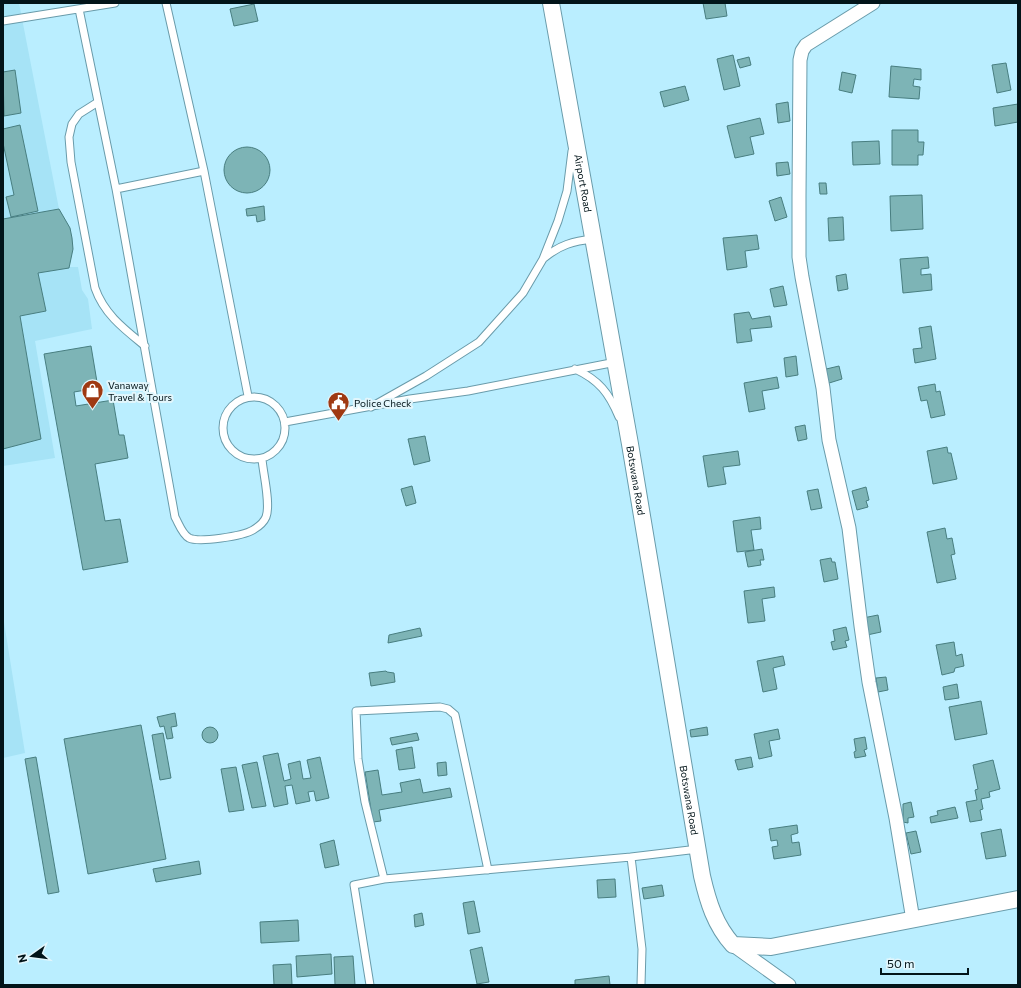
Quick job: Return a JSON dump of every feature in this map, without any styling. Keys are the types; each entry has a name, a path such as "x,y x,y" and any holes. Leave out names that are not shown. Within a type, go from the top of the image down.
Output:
{"street":[{"name":"Airport Road","path":"551,3 575,127 593,239 616,362"},
{"path":"873,3 806,45 802,51 800,66 799,257 823,388 830,440 849,528 860,626 869,682 896,818 913,920"},
{"name":"Botswana Road","path":"616,362 702,876 714,917 721,932 733,945"},
{"path":"733,945 771,947 1018,899"},
{"path":"733,945 789,985"}],"lane":[{"path":"3,22 115,3"},
{"path":"166,3 204,171 248,396"},
{"path":"79,9 116,189 175,518 184,533 189,538 197,540 252,531 266,518 268,509 262,458"},
{"path":"98,102 79,114 72,124 69,142 95,288 99,301 109,314 145,346"},
{"path":"371,406 426,376 479,342 523,293 543,259 558,221 567,191 575,127"},
{"path":"116,189 204,171"},
{"path":"543,259 554,249 565,244 575,240 593,239"},
{"path":"285,422 371,406 468,391 616,362"},
{"path":"575,369 591,377 609,396 630,444"},
{"path":"248,396 258,396 268,399 276,404 282,412 285,422 286,430 281,445 276,451 262,458 251,459 240,456 231,449 225,440 222,429 224,418 229,408 238,400 248,396"},
{"path":"384,879 363,788 358,759 356,711 440,707 448,709 455,715 488,870"},
{"path":"370,985 354,885 384,879 631,857 698,849"},
{"path":"631,857 642,949 642,985"}],"shaded area":[{"path":"3,3 19,3 59,209 70,228 72,238 73,249 69,267 78,267 82,290 88,299 92,329 35,341 55,458 3,466"},
{"path":"3,616 25,753 3,758"}],"building":[{"path":"703,3 725,3 727,16 706,19"},
{"path":"254,4 258,21 234,26 230,9"},
{"path":"733,55 740,86 724,90 717,59"},
{"path":"749,57 751,65 740,68 737,60"},
{"path":"1006,63 1011,90 997,93 992,65"},
{"path":"891,66 921,69 921,80 914,79 913,86 920,87 919,99 889,97"},
{"path":"15,70 21,113 4,116 3,72"},
{"path":"842,72 856,75 852,93 839,90"},
{"path":"685,86 689,100 664,107 660,92"},
{"path":"788,102 790,121 778,123 776,104"},
{"path":"1018,104 1018,122 995,126 993,108"},
{"path":"760,118 764,134 750,137 754,154 735,158 727,126"},
{"path":"20,125 38,211 11,217 6,197 14,195 3,143 3,129"},
{"path":"892,130 918,130 918,142 924,142 923,155 918,155 918,165 892,165"},
{"path":"879,141 880,164 853,165 852,142"},
{"path":"247,147 260,151 266,157 270,170 266,183 260,189 247,193 234,189 228,183 224,170 228,157 234,151"},
{"path":"788,162 790,174 777,176 776,163"},
{"path":"819,183 826,183 827,194 820,194"},
{"path":"922,195 923,229 891,231 890,196"},
{"path":"781,197 787,217 775,221 769,201"},
{"path":"264,206 265,220 257,222 256,215 247,216 246,209"},
{"path":"59,209 70,228 72,238 73,249 69,268 38,273 46,311 20,316 41,439 3,449 3,219"},
{"path":"843,217 844,240 829,241 828,218"},
{"path":"757,235 759,249 745,251 747,267 727,270 723,238"},
{"path":"928,257 929,268 921,269 921,275 931,274 932,290 903,293 900,259"},
{"path":"846,274 848,289 838,291 836,276"},
{"path":"783,286 787,305 774,307 770,289"},
{"path":"749,312 752,319 770,316 772,327 750,329 752,341 737,343 734,314"},
{"path":"931,326 936,359 915,363 913,349 922,348 919,328"},
{"path":"91,346 98,388 74,392 76,406 113,400 119,435 124,435 128,458 95,464 105,521 120,519 128,562 83,570 44,354"},
{"path":"796,356 798,375 786,377 784,358"},
{"path":"839,366 842,379 826,384 822,370"},
{"path":"777,377 779,388 762,391 765,409 749,412 744,383"},
{"path":"935,384 936,392 940,391 945,415 931,418 927,400 921,401 918,387"},
{"path":"805,425 807,439 798,441 795,427"},
{"path":"425,436 430,461 414,465 408,439"},
{"path":"947,447 948,453 951,453 957,479 933,484 927,451"},
{"path":"738,451 740,465 723,467 726,484 708,487 703,456"},
{"path":"412,486 416,503 406,506 401,489"},
{"path":"866,487 869,500 866,501 868,507 857,510 852,491"},
{"path":"818,489 822,508 811,510 807,491"},
{"path":"760,517 761,529 751,530 754,550 737,552 733,521"},
{"path":"945,528 947,539 952,538 955,554 951,555 956,579 937,583 927,532"},
{"path":"762,549 764,560 760,560 761,565 748,567 745,552"},
{"path":"831,558 832,562 835,562 838,579 824,582 820,560"},
{"path":"774,587 775,597 762,599 765,621 748,623 744,591"},
{"path":"878,615 881,632 867,635 863,618"},
{"path":"846,627 849,640 845,641 847,647 833,650 831,642 835,641 833,630"},
{"path":"420,628 422,636 388,643 389,635"},
{"path":"954,642 956,656 962,654 964,666 955,668 954,672 942,675 936,645"},
{"path":"783,656 785,665 773,668 777,689 763,692 757,661"},
{"path":"386,671 394,673 395,682 371,686 369,673"},
{"path":"886,677 888,690 878,692 876,678"},
{"path":"957,684 959,698 945,700 943,687"},
{"path":"981,701 987,734 955,740 949,707"},
{"path":"175,713 177,726 171,727 173,738 167,739 164,726 160,727 157,717"},
{"path":"141,725 166,859 88,874 64,739"},
{"path":"210,727 217,732 218,735 213,742 210,743 203,738 202,735 207,728"},
{"path":"707,727 708,735 691,737 690,730"},
{"path":"778,729 780,739 769,741 772,756 759,759 754,734"},
{"path":"163,733 171,778 160,780 152,735"},
{"path":"417,733 419,740 392,745 390,738"},
{"path":"865,737 867,749 864,750 866,756 855,758 854,752 856,751 854,739"},
{"path":"412,747 415,768 399,770 396,750"},
{"path":"278,753 284,781 291,779 288,764 300,761 303,779 311,778 307,760 320,757 329,798 316,801 314,791 308,792 310,801 296,804 292,785 285,786 288,804 274,807 263,756"},
{"path":"36,757 59,892 48,894 25,759"},
{"path":"751,757 753,767 738,770 735,760"},
{"path":"993,760 1000,789 989,792 990,797 981,799 983,809 980,810 982,820 970,822 966,802 977,800 975,790 978,789 973,765"},
{"path":"257,762 266,806 252,808 242,765"},
{"path":"446,762 447,775 438,776 437,763"},
{"path":"236,767 244,810 229,812 221,769"},
{"path":"378,770 382,795 402,792 400,783 420,779 423,793 450,788 452,797 379,810 381,821 373,822 365,772"},
{"path":"911,802 914,817 908,818 908,823 903,822 903,804"},
{"path":"955,807 958,818 931,823 930,817 938,815 937,811"},
{"path":"797,825 798,833 791,835 792,843 799,842 801,855 774,859 772,847 778,846 777,840 771,841 769,829"},
{"path":"1001,829 1006,856 986,859 981,833"},
{"path":"916,831 921,852 911,854 906,833"},
{"path":"334,840 339,865 325,868 320,844"},
{"path":"199,861 201,874 156,882 153,869"},
{"path":"615,879 616,897 598,898 597,880"},
{"path":"662,885 664,896 644,899 642,888"},
{"path":"474,901 480,932 468,934 463,903"},
{"path":"422,913 424,925 415,927 414,915"},
{"path":"298,920 299,941 261,943 260,922"},
{"path":"482,947 489,982 477,984 470,950"},
{"path":"331,954 332,974 297,977 296,956"},
{"path":"353,956 355,985 335,985 334,957"},
{"path":"291,964 292,985 274,985 273,965"},
{"path":"609,976 610,985 575,985 575,980"}],"place":[{"name":"Vanaway Travel & Tours","path":"92,410"},
{"name":"Police Check","path":"339,422"}]}
